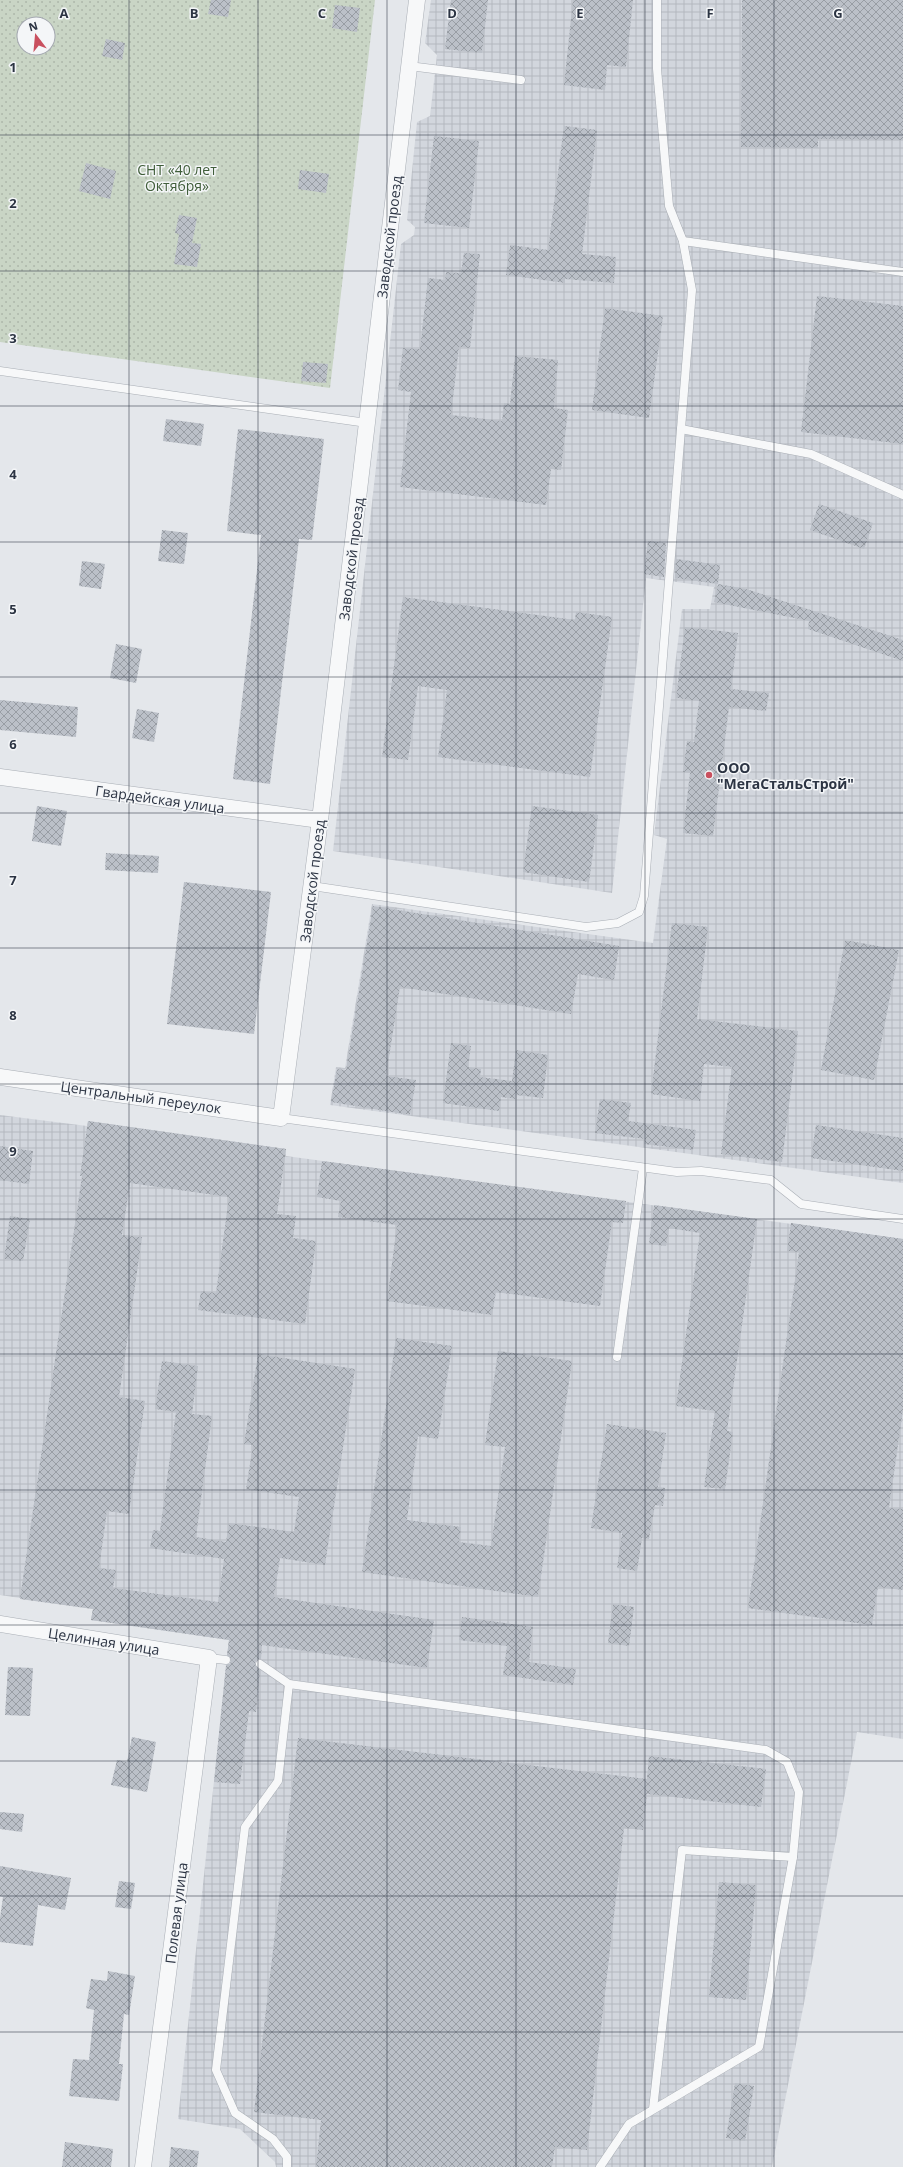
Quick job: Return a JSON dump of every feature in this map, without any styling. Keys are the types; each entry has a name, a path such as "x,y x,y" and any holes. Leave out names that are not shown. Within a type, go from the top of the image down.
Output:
{"street":[{"name":"Заводской проезд","path":"282,1118 320,820 417,0"},
{"name":"Гвардейская улица","path":"0,777 320,820"},
{"name":"Центральный переулок","path":"0,1077 282,1118"},
{"name":"Целинная улица","path":"0,1624 209,1658"},
{"name":"Полевая улица","path":"143,2167 209,1658"}],"lane":[{"path":"312,886 586,927 618,923 639,912 644,888 692,290 683,241 668,206 657,69 657,0"},
{"path":"409,66 520,80"},
{"path":"683,241 903,272"},
{"path":"0,371 367,423"},
{"path":"681,429 811,454 903,495"},
{"path":"282,1118 643,1168 677,1172 701,1171 771,1180 801,1204 903,1219"},
{"path":"617,1356 643,1168"},
{"path":"209,1658 226,1660"},
{"path":"260,1664 289,1684 766,1750 787,1762 799,1792 792,1857 759,2047 628,2124 600,2167"},
{"path":"287,2167 287,2157 273,2139 235,2113 216,2070 245,1827 278,1781 289,1684"},
{"path":"653,2110 682,1850 792,1857"}],"shaded area":[{"path":"431,0 903,0 903,1183 330,1105 336,1067 345,1068 372,904 653,943 667,839 654,835 682,609 710,609 714,587 646,578 612,893 333,851 401,244 414,235 415,227 407,220 417,122 430,116 437,55 425,43"},
{"path":"0,1115 87,1126 88,1121 286,1149 286,1156 903,1239 903,1739 857,1732 772,2167 276,2167 275,2162 240,2129 178,2119 229,1640 91,1620 93,1609 0,1595"}],"green space":[{"name":"СНТ «40 лет Октября»","path":"0,0 375,0 330,388 0,342"}],"building":[{"path":"211,0 231,0 228,17 208,14"},
{"path":"451,0 488,0 482,53 445,49"},
{"path":"573,0 633,0 626,67 607,65 605,90 564,85"},
{"path":"742,0 903,0 903,140 818,139 818,148 741,147"},
{"path":"335,5 360,8 357,32 332,28"},
{"path":"106,39 125,43 122,60 102,56"},
{"path":"564,126 597,130 582,254 616,257 614,283 565,279 565,283 506,275 510,245 548,250"},
{"path":"434,136 479,141 469,228 424,223"},
{"path":"86,163 116,171 110,199 79,191"},
{"path":"300,170 329,174 326,193 298,189"},
{"path":"179,215 197,218 192,243 201,244 197,267 174,264 179,234 175,233"},
{"path":"464,253 480,254 470,348 459,347 451,415 502,421 504,403 510,404 515,356 558,360 554,408 568,410 561,470 551,469 546,505 400,487 411,392 398,390 403,348 420,349 428,278 445,280 446,272 461,273"},
{"path":"817,296 903,306 903,444 801,432"},
{"path":"605,308 663,316 649,418 592,410"},
{"path":"303,362 328,364 326,383 301,381"},
{"path":"166,419 204,424 201,446 163,441"},
{"path":"238,429 324,439 312,540 299,539 270,784 233,779 261,535 227,531"},
{"path":"819,504 873,523 864,549 810,530"},
{"path":"162,530 188,533 184,564 158,561"},
{"path":"648,541 666,543 664,577 644,574"},
{"path":"676,559 720,565 718,584 675,578"},
{"path":"82,561 105,564 101,589 79,586"},
{"path":"718,584 746,589 903,640 903,661 808,629 809,621 714,602"},
{"path":"403,597 575,620 576,612 612,617 590,777 438,757 447,690 418,686 408,760 382,757"},
{"path":"685,627 738,633 731,689 769,693 766,711 729,707 713,836 683,833 690,773 683,772 687,741 694,742 699,701 676,698"},
{"path":"116,644 142,649 136,683 110,678"},
{"path":"0,700 78,707 76,737 0,730"},
{"path":"137,709 159,713 154,742 132,738"},
{"path":"37,806 67,811 61,846 32,841"},
{"path":"532,806 598,815 589,882 523,872"},
{"path":"106,853 159,856 158,873 105,870"},
{"path":"184,882 271,892 254,1034 167,1024"},
{"path":"373,906 619,946 614,980 578,974 571,1014 400,987 386,1076 416,1080 410,1115 331,1102 337,1069 346,1070"},
{"path":"672,923 708,927 697,1019 798,1031 782,1162 721,1154 732,1067 704,1064 700,1101 651,1094"},
{"path":"845,940 899,950 874,1080 821,1070"},
{"path":"451,1043 471,1046 468,1067 481,1069 480,1077 512,1081 516,1050 548,1055 543,1098 516,1095 515,1099 501,1097 499,1111 443,1103"},
{"path":"600,1099 631,1103 628,1121 696,1130 693,1150 644,1144 645,1139 595,1133"},
{"path":"88,1121 286,1149 277,1214 296,1216 293,1238 316,1241 305,1324 198,1310 201,1291 216,1293 229,1197 130,1183 122,1235 142,1237 119,1397 145,1401 129,1514 107,1511 99,1568 116,1570 113,1588 218,1602 224,1559 150,1548 153,1530 160,1531 176,1412 155,1409 162,1361 198,1366 192,1414 212,1416 196,1537 226,1542 229,1523 294,1532 299,1497 246,1489 253,1445 244,1444 258,1354 355,1369 325,1565 280,1558 274,1597 434,1620 427,1668 262,1645 261,1659 257,1659 255,1663 260,1671 256,1712 249,1711 240,1784 214,1782 226,1665 230,1664 231,1660 227,1655 229,1640 91,1620 93,1609 20,1599 82,1176 80,1176"},
{"path":"816,1125 903,1138 903,1171 811,1158"},
{"path":"0,1146 33,1151 29,1184 0,1180"},
{"path":"322,1161 626,1201 623,1223 612,1222 600,1306 496,1292 492,1315 387,1301 397,1225 338,1217 341,1201 317,1197"},
{"path":"654,1205 757,1219 727,1431 733,1432 725,1489 704,1487 715,1411 676,1406 700,1233 669,1228 666,1246 649,1244"},
{"path":"10,1216 30,1219 23,1261 4,1259"},
{"path":"791,1223 903,1239 903,1410 889,1508 903,1509 903,1590 878,1587 872,1625 748,1608 799,1252 787,1251"},
{"path":"396,1338 452,1346 438,1439 418,1436 407,1520 461,1527 459,1542 491,1546 505,1447 485,1445 498,1351 572,1361 538,1597 362,1572"},
{"path":"607,1424 666,1433 658,1487 665,1488 663,1506 655,1505 649,1539 642,1538 637,1571 617,1568 622,1533 591,1528"},
{"path":"613,1604 634,1607 629,1646 608,1643"},
{"path":"462,1617 533,1627 529,1662 576,1669 573,1685 503,1675 507,1646 459,1640"},
{"path":"8,1667 33,1668 30,1716 5,1715"},
{"path":"132,1737 156,1742 147,1792 111,1785 117,1760 127,1762"},
{"path":"298,1738 647,1779 649,1756 766,1769 761,1807 647,1794 643,1830 624,1828 587,2150 555,2147 552,2167 316,2167 321,2120 254,2112"},
{"path":"0,1812 24,1814 22,1832 0,1829"},
{"path":"0,1866 71,1878 65,1910 38,1905 33,1946 0,1942 0,1918 3,1897 0,1896"},
{"path":"119,1881 135,1883 131,1909 115,1907"},
{"path":"719,1882 756,1885 746,2000 709,1997"},
{"path":"108,1971 135,1976 129,2015 124,2014 119,2064 123,2064 119,2101 69,2096 73,2059 89,2060 94,2010 86,2008 91,1979 107,1981"},
{"path":"735,2083 754,2086 745,2141 726,2138"},
{"path":"65,2142 113,2149 111,2167 62,2167"},
{"path":"171,2147 199,2151 197,2167 169,2167"}],"place":[{"name":"ООО \"МегаСтальСтрой\"","path":"709,775"}]}
